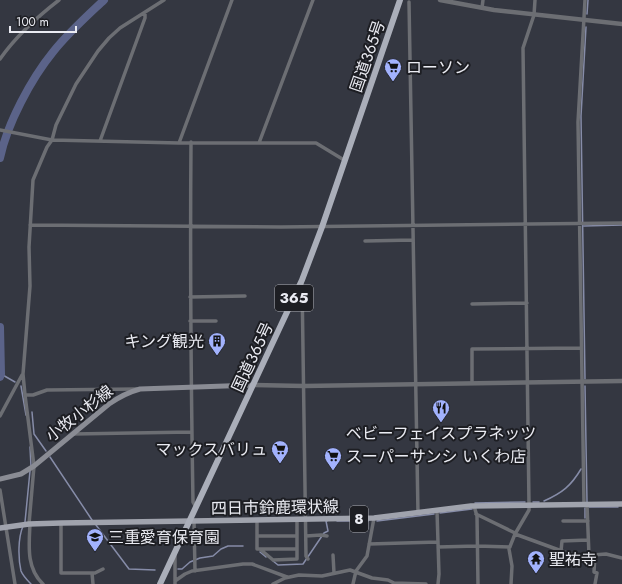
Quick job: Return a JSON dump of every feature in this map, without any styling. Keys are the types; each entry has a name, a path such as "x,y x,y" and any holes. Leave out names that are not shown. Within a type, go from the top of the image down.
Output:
{"highway":[{"name":"国道365号","path":"160,584 191,521 302,280 322,227 400,0"}],"main road":[{"name":"小牧小杉線","path":"0,479 12,477 34,466 114,400 129,392 140,388 253,385"},
{"name":"四日市鈴鹿環状線","path":"3,527 29,524 93,522 374,518 474,506 622,504"}],"street":[{"path":"0,59 7,48 29,25 59,0"},
{"path":"43,584 35,575 29,558 29,524 34,466 23,374 30,286 30,225 33,180 47,147 52,140 56,125 76,84 98,51 117,31 164,0"},
{"path":"179,143 232,0"},
{"path":"259,143 313,0"},
{"path":"440,0 482,8 534,15 622,24"},
{"path":"482,8 483,0"},
{"path":"511,584 512,571 509,552 510,547 515,533 528,510 529,505 523,48 534,15 535,0"},
{"path":"585,0 578,122 581,348 589,555"},
{"path":"409,2 418,513"},
{"path":"100,141 145,18 145,12"},
{"path":"0,130 52,140 179,143 316,143 344,160"},
{"path":"191,142 190,321 193,502 196,508"},
{"path":"30,225 322,227 622,223"},
{"path":"365,241 413,240"},
{"path":"302,280 305,520 307,558"},
{"path":"190,297 245,296"},
{"path":"472,304 527,303"},
{"path":"190,321 216,321"},
{"path":"472,383 472,349 581,348"},
{"path":"0,416 23,374"},
{"path":"253,385 304,386 622,381"},
{"path":"25,395 47,390 140,388"},
{"path":"73,434 192,432"},
{"path":"0,490 3,527 15,584"},
{"path":"474,506 476,514 478,584"},
{"path":"437,511 438,584"},
{"path":"476,514 515,533 561,551 580,556 606,554 622,558"},
{"path":"353,584 356,571 365,559 374,518"},
{"path":"257,520 257,549 260,549 273,560 298,559 297,520"},
{"path":"563,521 588,520"},
{"path":"191,521 195,571"},
{"path":"61,523 61,572 92,573 103,569"},
{"path":"257,536 297,536"},
{"path":"306,536 324,536"},
{"path":"561,551 562,541 588,540"},
{"path":"369,544 438,542"},
{"path":"438,547 510,547"},
{"path":"260,549 297,549"},
{"path":"175,552 175,582"},
{"path":"333,555 334,573"},
{"path":"595,555 594,572 597,573 595,584"},
{"path":"175,582 185,574 195,571 243,564 252,564 288,577"},
{"path":"273,584 299,574 322,576 350,570 372,578 388,580 394,583 426,584"},
{"path":"92,573 93,584"}],"waterway":[{"path":"0,158 3,145 14,117 36,75 65,38 104,0"},
{"path":"587,14 588,0"},
{"path":"585,379 581,116 586,27"},
{"path":"584,226 622,225"},
{"path":"0,327 0,377"},
{"path":"1,374 15,382"},
{"path":"21,386 26,415"},
{"path":"585,386 587,502"},
{"path":"32,412 34,434 46,451"},
{"path":"30,447 31,467"},
{"path":"50,457 92,520"},
{"path":"544,501 566,488 574,480 581,469"},
{"path":"25,522 30,471"},
{"path":"475,503 525,502"},
{"path":"533,502 539,502"},
{"path":"589,507 618,507"},
{"path":"585,508 585,518"},
{"path":"440,513 472,509"},
{"path":"377,521 434,514"},
{"path":"273,561 278,565 303,564 324,533 328,531 327,521"},
{"path":"337,521 368,521"},
{"path":"96,525 129,569 155,570"},
{"path":"23,526 19,542 20,566 23,575 31,584"},
{"path":"178,569 182,569 190,562 200,558 213,556 221,549 228,546 243,546"},
{"path":"260,552 266,557"}],"place":[{"name":"ローソン","path":"393,82"},
{"name":"キング観光","path":"217,356"},
{"name":"ベビーフェイスプラネッツ","path":"441,423"},
{"name":"マックスバリュ","path":"280,464"},
{"name":"スーパーサンシ いくわ店","path":"333,471"},
{"name":"三重愛育保育園","path":"95,552"},
{"name":"聖祐寺","path":"536,574"}]}
